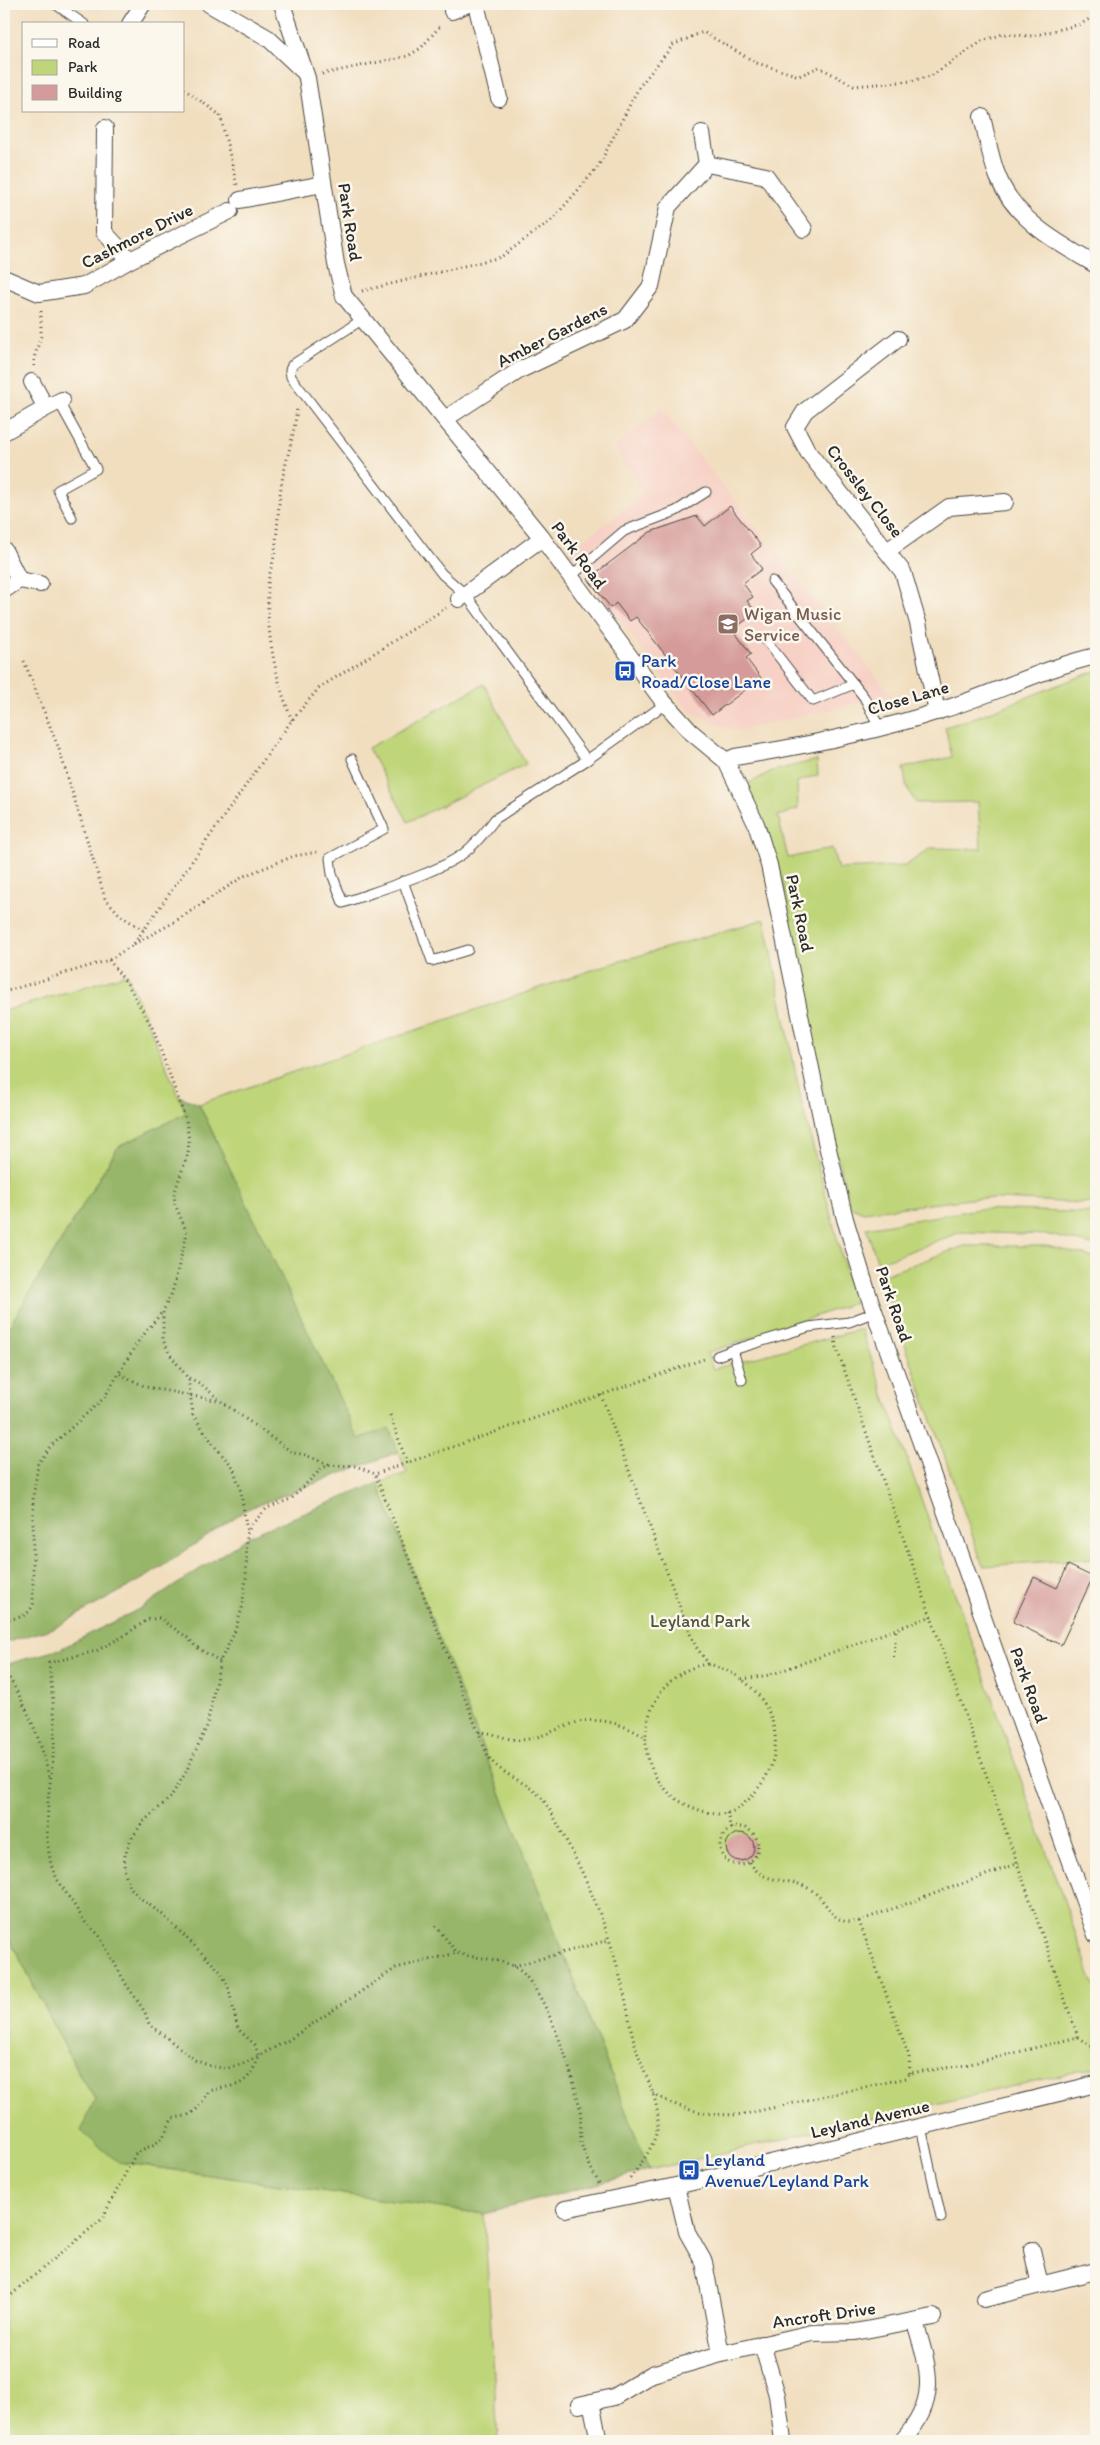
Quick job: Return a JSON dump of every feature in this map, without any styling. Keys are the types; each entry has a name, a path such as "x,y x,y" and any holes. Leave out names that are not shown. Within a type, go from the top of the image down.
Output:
{"street":[{"path":"131,22 143,4"},
{"path":"209,4 268,38 306,74"},
{"name":"Park Road","path":"282,4 306,74 336,264 344,296 542,538 665,704 691,732 726,761 756,824 769,864 826,1141 845,1219 875,1312 1096,1935"},
{"path":"452,11 468,4"},
{"path":"476,4 499,98"},
{"path":"982,117 997,176 1012,204 1050,238 1096,265"},
{"path":"105,128 104,232 130,260"},
{"path":"702,133 707,164 766,176 804,229"},
{"name":"Amber Gardens","path":"445,419 520,370 625,320 651,286 668,206 707,164"},
{"name":"Cashmore Drive","path":"39,293 84,286 235,205 324,184"},
{"path":"4,278 39,293"},
{"name":"Crossley Close","path":"898,339 805,411 795,427 808,452 903,572 918,622 936,712"},
{"path":"4,432 56,404 32,382"},
{"path":"887,551 930,518 949,507 1005,502"},
{"path":"462,597 542,538"},
{"path":"4,550 19,580"},
{"path":"4,590 19,580 40,584"},
{"name":"Close Lane","path":"726,761 735,757 806,746 936,712 1073,661 1096,656"},
{"name":"Leyland Avenue","path":"565,2209 676,2186 1096,2084"},
{"path":"676,2186 687,2232 704,2262 721,2354"},
{"path":"1032,2250 1040,2285"},
{"path":"984,2298 1096,2271"},
{"name":"Ancroft Drive","path":"599,2441 585,2404 614,2397 652,2374 721,2354 812,2333 855,2332 915,2322 933,2317"},
{"path":"902,2441 919,2419 928,2395 928,2368 915,2322"},
{"path":"762,2344 777,2395 783,2441"}],"lane":[{"path":"55,4 81,22"},
{"path":"363,319 292,365 290,370 292,377 587,760"},
{"path":"56,404 96,470 58,490 72,518"},
{"path":"570,576 624,532 676,512 706,492"},
{"path":"772,581 864,697 879,727"},
{"path":"765,639 813,701 854,684"},
{"path":"352,760 384,829 330,858 332,874 343,903 432,870 463,854 495,819 587,760 665,704"},
{"path":"403,881 432,961 468,950"},
{"path":"717,1356 809,1327 849,1322 875,1312"},
{"path":"733,1350 742,1380"},
{"path":"921,2127 941,2218"}],"path":[{"path":"306,74 408,56 421,48 452,11"},
{"path":"185,90 220,115 235,205"},
{"path":"32,382 38,376 34,358 41,336 39,293"},
{"path":"292,720 281,688 274,655 269,626 268,585 275,553 281,487 294,434 298,386"},
{"path":"133,945 292,720 319,688 462,597"},
{"path":"24,661 59,749 106,898 120,916 143,930"},
{"path":"4,992 109,960 171,924 244,876 268,865 315,851 330,858"},
{"path":"4,1620 25,1615 31,1610 33,1604 33,1500 38,1464 50,1447 104,1398 137,1343 163,1311 172,1293 187,1233 175,1204 174,1194 188,1153 189,1140 186,1120 153,1029 128,985 109,960"},
{"path":"4,2300 102,2219 135,2155 141,2149 154,2145 162,2138 167,2125 173,2118 187,2116 198,2109 209,2091 242,2083 250,2076 259,2057 255,2046 238,2029 228,1986 221,1972 163,1915 139,1897 129,1886 124,1869 125,1855 131,1839 143,1822 170,1798 196,1753 207,1726 220,1661 234,1634 242,1608 246,1578 247,1533 241,1492 233,1467 199,1426 193,1415 188,1378 169,1353 163,1340 163,1311"},
{"path":"833,1324 836,1346 1019,1863 1078,2037 1096,2049"},
{"path":"188,1378 201,1384 222,1402 293,1453 304,1454 330,1465 356,1466 375,1474 717,1356"},
{"path":"120,1374 146,1387 222,1402"},
{"path":"602,1395 696,1647 708,1664 742,1679 759,1696 771,1719 776,1736 775,1752 770,1769 760,1786 745,1802 727,1813 709,1813 699,1810 667,1792 650,1769 644,1737 651,1708 663,1689 686,1671 708,1664"},
{"path":"390,1415 407,1463"},
{"path":"247,1533 257,1516 267,1508 290,1499 313,1474 330,1465"},
{"path":"220,1661 196,1647 188,1638 159,1618 147,1620 122,1637 96,1651 49,1662 54,1722 54,1750 50,1781 47,1840 51,1865 57,1879 85,1922 99,1935 126,1984 145,2012 149,2024 195,2060 213,2067 228,2068 259,2057 287,2041 396,1968 457,1953 514,1966 529,1977 543,2000 580,2105 582,2148 609,2200 638,2169 656,2135 658,2124 653,2093 636,2050 623,1988 609,1940 580,1867 544,1801 530,1786 491,1760 375,1474"},
{"path":"742,1679 770,1675 932,1616"},
{"path":"894,1657 896,1629"},
{"path":"4,1670 13,1684 45,1754 50,1781"},
{"path":"479,1732 491,1732 518,1740 543,1735 574,1723 594,1720 630,1728 644,1737"},
{"path":"727,1813 731,1829"},
{"path":"743,1828 754,1835 758,1846 757,1852 750,1862 738,1865 726,1861 722,1856 720,1844 726,1833 731,1829 743,1828"},
{"path":"750,1862 757,1874 764,1878 790,1881 808,1888 818,1895 840,1922 860,1921 1019,1863"},
{"path":"860,1921 908,2056 910,2073"},
{"path":"436,1926 457,1953"},
{"path":"514,1966 609,1940"},
{"path":"653,2093 664,2100 691,2110 720,2116 733,2115 811,2100 906,2078 910,2073 966,2065 1078,2037"}],"shaded area":[{"name":"Wigan Music Service","path":"661,409 892,696 735,731 689,711 567,552 644,494 614,447"}],"green space":[{"path":"1096,671 1096,1201 1082,1203 979,1198 863,1212 850,1206 831,1133 782,879 764,823 746,785 772,771 817,760 818,775 797,782 798,809 778,816 788,858 832,848 838,869 905,866 931,848 981,849 978,802 916,803 907,788 903,768 952,757 945,727"},
{"path":"484,684 526,764 408,822 368,748"},
{"name":"Leyland Park","path":"765,919 802,1105 854,1303 707,1353 713,1369 861,1329 1096,1991 1096,2067 649,2170 378,1483 407,1473 389,1429 359,1440 199,1104 607,965"},
{"path":"127,974 186,1113 118,1147 4,1335 4,1011"},
{"path":"179,1096 199,1104 359,1439 389,1428 398,1452 247,1509 148,1576 54,1628 4,1643 4,1335 118,1147 186,1113"},
{"path":"979,1209 1096,1213 1096,1246 1050,1235 961,1232 878,1263 866,1228"},
{"path":"964,1246 1047,1246 1096,1258 1096,1558 983,1566 881,1276"},
{"path":"378,1483 649,2170 484,2214 118,2162 81,2131 95,2099 80,2076 4,1928 4,1665 60,1649 143,1607 251,1535"},
{"path":"4,1928 80,2076 95,2099 118,2162 484,2214 498,2441 4,2441"}],"building":[{"path":"730,506 761,546 751,554 762,569 743,583 753,597 747,601 756,612 733,630 751,654 746,658 761,678 712,715 636,617 630,621 616,603 611,608 588,579 650,532 697,516 705,526"},
{"path":"1068,1565 1093,1577 1061,1645 1013,1622 1034,1577 1057,1588"},
{"path":"740,1833 750,1837 754,1847 750,1857 740,1861 730,1857 726,1847 730,1837"}],"place":[{"name":"Wigan Music Service","path":"728,624"},
{"name":"Park Road/Close Lane","path":"625,671"},
{"name":"Leyland Avenue/Leyland Park","path":"689,2170"}]}
